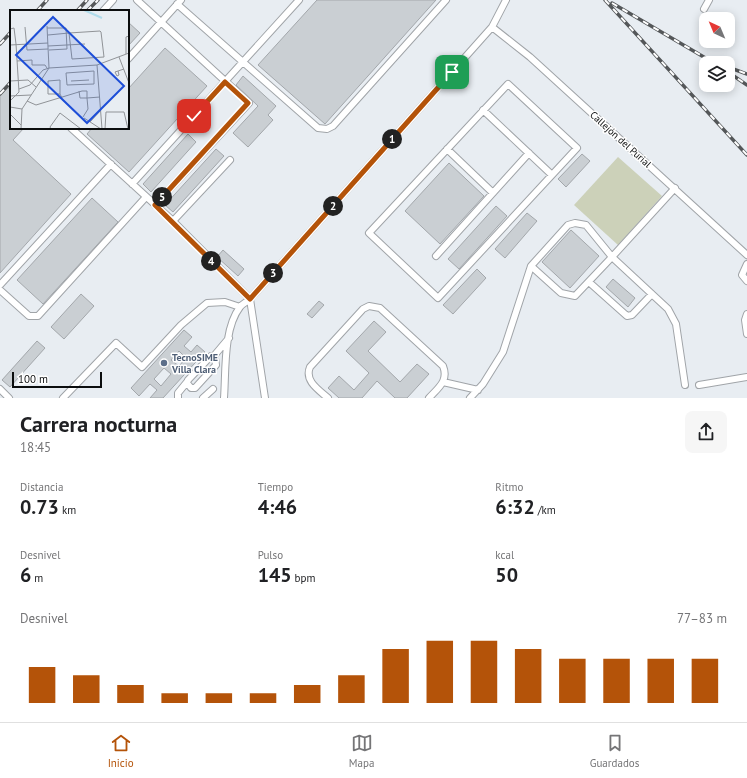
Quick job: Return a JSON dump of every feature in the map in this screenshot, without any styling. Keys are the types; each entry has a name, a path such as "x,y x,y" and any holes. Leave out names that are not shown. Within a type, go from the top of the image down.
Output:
{"street":[{"path":"104,10 113,0"},
{"path":"136,0 248,103 155,205"},
{"path":"132,184 299,0"},
{"path":"129,58 179,2 243,62 318,128 327,129 332,126 446,0"},
{"path":"224,398 231,326 240,307 250,299 492,28 506,0"},
{"path":"704,9 708,0"},
{"name":"Callejón del Purial","path":"492,28 530,56 747,255"},
{"path":"508,84 577,148 438,298 368,233 447,149 508,84"},
{"path":"280,94 285,89"},
{"path":"483,110 552,175"},
{"path":"73,129 173,221 250,299 265,398"},
{"path":"447,149 493,193"},
{"path":"436,256 528,153"},
{"path":"173,221 230,160"},
{"path":"0,285 111,164"},
{"path":"531,266 561,293 575,296 590,282 674,188"},
{"path":"0,290 30,316 38,316 146,197"},
{"path":"470,398 478,390 503,352 531,266 568,225 575,223 586,225 612,257 668,308 676,324 685,385"},
{"path":"747,264 742,275 747,280"},
{"path":"590,282 627,316 632,315 652,294"},
{"path":"63,398 116,343 142,367 181,326 207,303 225,302 240,307"},
{"path":"328,398 310,382 308,371 363,309 369,306 380,308 438,361 445,371 443,382 429,398"},
{"path":"747,314 745,320 747,334"},
{"path":"177,396 187,382 209,358 213,357 229,338"},
{"path":"187,382 191,388 195,388 216,365 216,361 213,357"},
{"path":"699,385 747,377"},
{"path":"443,382 478,390"},
{"path":"0,389 9,398"},
{"path":"203,398 213,389"}],"green space":[{"path":"618,157 662,196 618,245 574,205"}],"building":[{"path":"317,0 436,0 325,124 258,65"},
{"path":"129,23 140,33 129,45"},
{"path":"165,48 207,86 129,172 87,134 91,129 129,129 129,88"},
{"path":"243,76 276,106 268,115 273,120 248,147 233,133 258,106 236,85"},
{"path":"7,87 10,89 10,129 23,129 13,140 71,194 0,273 0,95"},
{"path":"188,134 196,142 151,192 143,184"},
{"path":"216,149 224,156 173,212 165,205"},
{"path":"582,154 590,161 566,187 558,179"},
{"path":"449,163 484,196 440,244 405,211"},
{"path":"92,198 118,222 43,304 17,280"},
{"path":"496,206 507,216 459,269 448,259"},
{"path":"527,213 537,221 505,258 495,249"},
{"path":"571,230 599,256 570,288 542,262"},
{"path":"223,250 244,269 238,276 217,257"},
{"path":"477,269 486,278 453,314 443,305"},
{"path":"613,279 635,298 628,307 606,287"},
{"path":"81,294 94,306 64,339 51,327"},
{"path":"319,301 324,305 312,318 307,314"},
{"path":"374,321 386,332 368,351 400,382 417,364 429,374 407,398 395,398 377,381 362,398 339,398 328,388 339,376 354,390 369,373 346,351"},
{"name":"TecnoSIME Villa Clara","path":"184,330 192,337 184,346 191,352 197,345 205,352 163,398 150,398 157,390 150,384 139,396 131,388","holes":["179,351 186,358 179,366 171,360","164,368 171,374 161,386 154,379"]},
{"path":"37,341 45,348 10,387 2,380"}],"railway":[{"path":"38,10 47,0"},
{"path":"78,10 87,0"},
{"path":"88,10 98,0"},
{"path":"605,0 747,155"},
{"path":"612,3 702,56"},
{"path":"0,44 10,33"},
{"path":"735,70 747,74"},
{"path":"735,77 747,85"},
{"path":"0,94 10,83"}],"place":[{"name":"TecnoSIME Villa Clara","path":"164,363"}],"route":[{"path":"194,116 225,82 248,103 155,205 173,221 250,299 452,72"}]}
